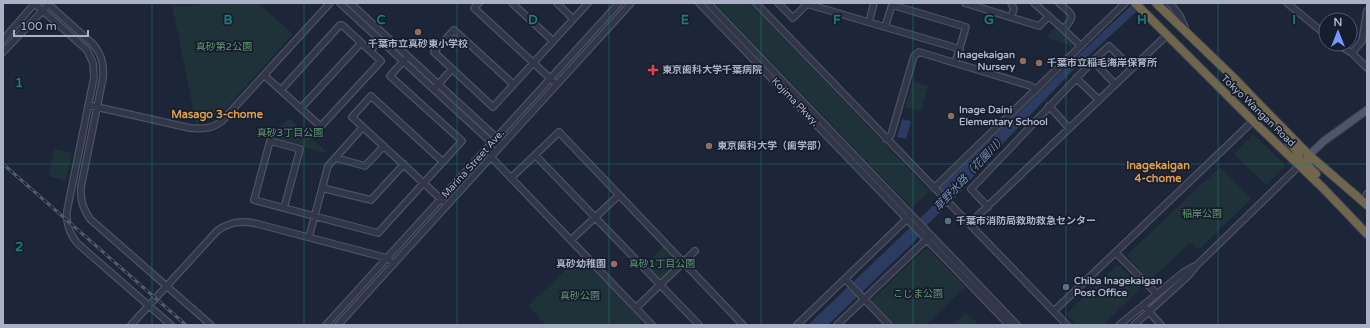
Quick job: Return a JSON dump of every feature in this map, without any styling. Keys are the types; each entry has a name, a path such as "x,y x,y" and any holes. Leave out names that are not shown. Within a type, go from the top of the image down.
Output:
{"highway":[{"name":"Tokyo Wangan Road","path":"1156,3 1236,80 1309,155 1366,200"},
{"name":"Tokyo Wangan Road","path":"1138,6 1253,121 1300,164 1367,234"},
{"path":"1256,101 1278,132 1298,152 1300,164"},
{"path":"1309,155 1306,161 1307,164 1327,185 1340,205"}],"main road":[{"path":"1300,164 1324,141 1367,110"}],"street":[{"path":"3,40 35,3 91,56 94,77 66,221 70,233 77,243 171,325"},
{"path":"3,52 48,3 82,33 99,51 104,69 80,194 84,210 90,219 211,325"},
{"path":"88,105 190,128 212,128 222,121 330,3"},
{"path":"340,3 492,143 502,146"},
{"path":"350,3 497,137 502,146"},
{"path":"479,3 474,8 557,85"},
{"path":"512,3 553,41"},
{"path":"558,3 573,19"},
{"path":"513,84 454,30 434,52 493,107 588,3"},
{"name":"Marina Street Ave.","path":"326,325 619,3"},
{"name":"Marina Street Ave.","path":"338,325 631,3"},
{"name":"Kojima Pkwy.","path":"699,3 910,217"},
{"name":"Kojima Pkwy.","path":"708,3 910,217"},
{"path":"756,3 1067,325"},
{"path":"778,3 793,18 807,4 960,49"},
{"path":"869,22 874,3"},
{"path":"965,3 1039,26 1049,16"},
{"path":"1011,3 1014,9 1011,17"},
{"path":"1034,3 1081,46"},
{"path":"1058,3 1071,15 1072,18 1063,29"},
{"path":"935,189 1125,3"},
{"path":"1170,3 1180,16 1189,35"},
{"path":"1287,3 1318,28"},
{"path":"885,27 892,5 966,27 956,63"},
{"path":"1367,11 1362,41 1352,53 1367,68"},
{"path":"264,75 319,125 324,124 381,61 342,25 340,25 281,90"},
{"path":"969,224 1166,35"},
{"path":"370,51 380,40"},
{"path":"301,108 361,43"},
{"path":"988,207 971,189 1093,61 1109,46 1132,68"},
{"path":"886,139 891,135 914,56 919,52 1031,86 1036,90"},
{"path":"284,208 300,149 270,141 254,200 315,217 378,233 462,141 390,76 408,56"},
{"path":"1093,61 1115,84"},
{"path":"434,89 452,70"},
{"path":"1076,78 1099,100"},
{"path":"443,162 370,96 352,116 447,204"},
{"path":"1049,106 1069,128"},
{"path":"1054,311 1253,121"},
{"path":"309,237 328,166 363,127"},
{"path":"511,178 559,132 743,325"},
{"path":"492,143 491,157 652,325"},
{"path":"336,158 365,166 384,146"},
{"path":"79,151 88,154"},
{"path":"535,155 698,325"},
{"path":"322,188 371,200 404,164"},
{"path":"1134,325 1188,276 1196,265 1300,164"},
{"path":"571,240 619,195"},
{"path":"797,325 910,217 1009,325"},
{"path":"131,325 217,231 230,223 243,221 250,222 387,258 394,264"},
{"path":"837,325 929,237"},
{"path":"929,237 1017,325"},
{"path":"636,308 695,251"},
{"path":"1116,253 1156,294"},
{"path":"1119,325 1184,272 1196,265"},
{"path":"845,279 889,325"},
{"path":"1143,306 1161,325"}],"green space":[{"name":"真砂第2公園","path":"204,3 258,3 293,34 219,116 208,121 196,123 172,5 185,7"},
{"path":"715,3 750,3 930,191 912,208"},
{"path":"1055,27 1072,42 1072,49 1069,45 1047,38 1049,33"},
{"path":"912,81 928,86 921,111 905,107"},
{"name":"真砂3丁目公園","path":"289,118 327,152 269,139"},
{"path":"1253,134 1284,164 1284,167 1266,185 1234,154"},
{"path":"54,149 72,153 66,181 49,176"},
{"name":"稲岸公園","path":"1219,168 1221,168 1250,197 1250,200 1201,248 1196,248 1190,243 1150,280 1128,257 1128,254"},
{"name":"真砂1丁目公園","path":"664,246 679,261 679,263 661,280 659,280 645,265"},
{"name":"こじま公園","path":"924,250 929,250 965,287 926,325 894,325 872,303 873,298"},
{"name":"真砂公園","path":"581,255 641,317 640,325 546,325 528,306"},
{"path":"1117,265 1120,266 1141,288 1103,325 1077,325 1067,315 1068,312"},
{"path":"966,313 980,325 952,325"}],"water":[{"name":"草野水路（花園川）","path":"1134,3 1146,3 1076,67 993,154 953,200 928,224 915,241 828,325 808,325 939,200 940,187"},
{"path":"902,119 911,121 906,139 897,137"}],"railway":[{"path":"3,164 186,325"}],"place":[{"name":"千葉市立真砂東小学校","path":"418,32"},
{"name":"Inagekaigan Nursery","path":"1023,61"},
{"name":"千葉市立稲毛海岸保育所","path":"1039,63"},
{"name":"東京歯科大学千葉病院","path":"653,70"},
{"name":"Inage Daini Elementary School","path":"951,116"},
{"name":"東京歯科大学（歯学部）","path":"709,146"},
{"name":"千葉市消防局救助救急センター","path":"948,221"},
{"name":"真砂幼稚園","path":"614,264"},
{"name":"Chiba Inagekaigan Post Office","path":"1066,287"}],"district":[{"name":"Masago 3-chome","path":"217,114"},
{"name":"Inagekaigan 4-chome","path":"1158,171"}]}
